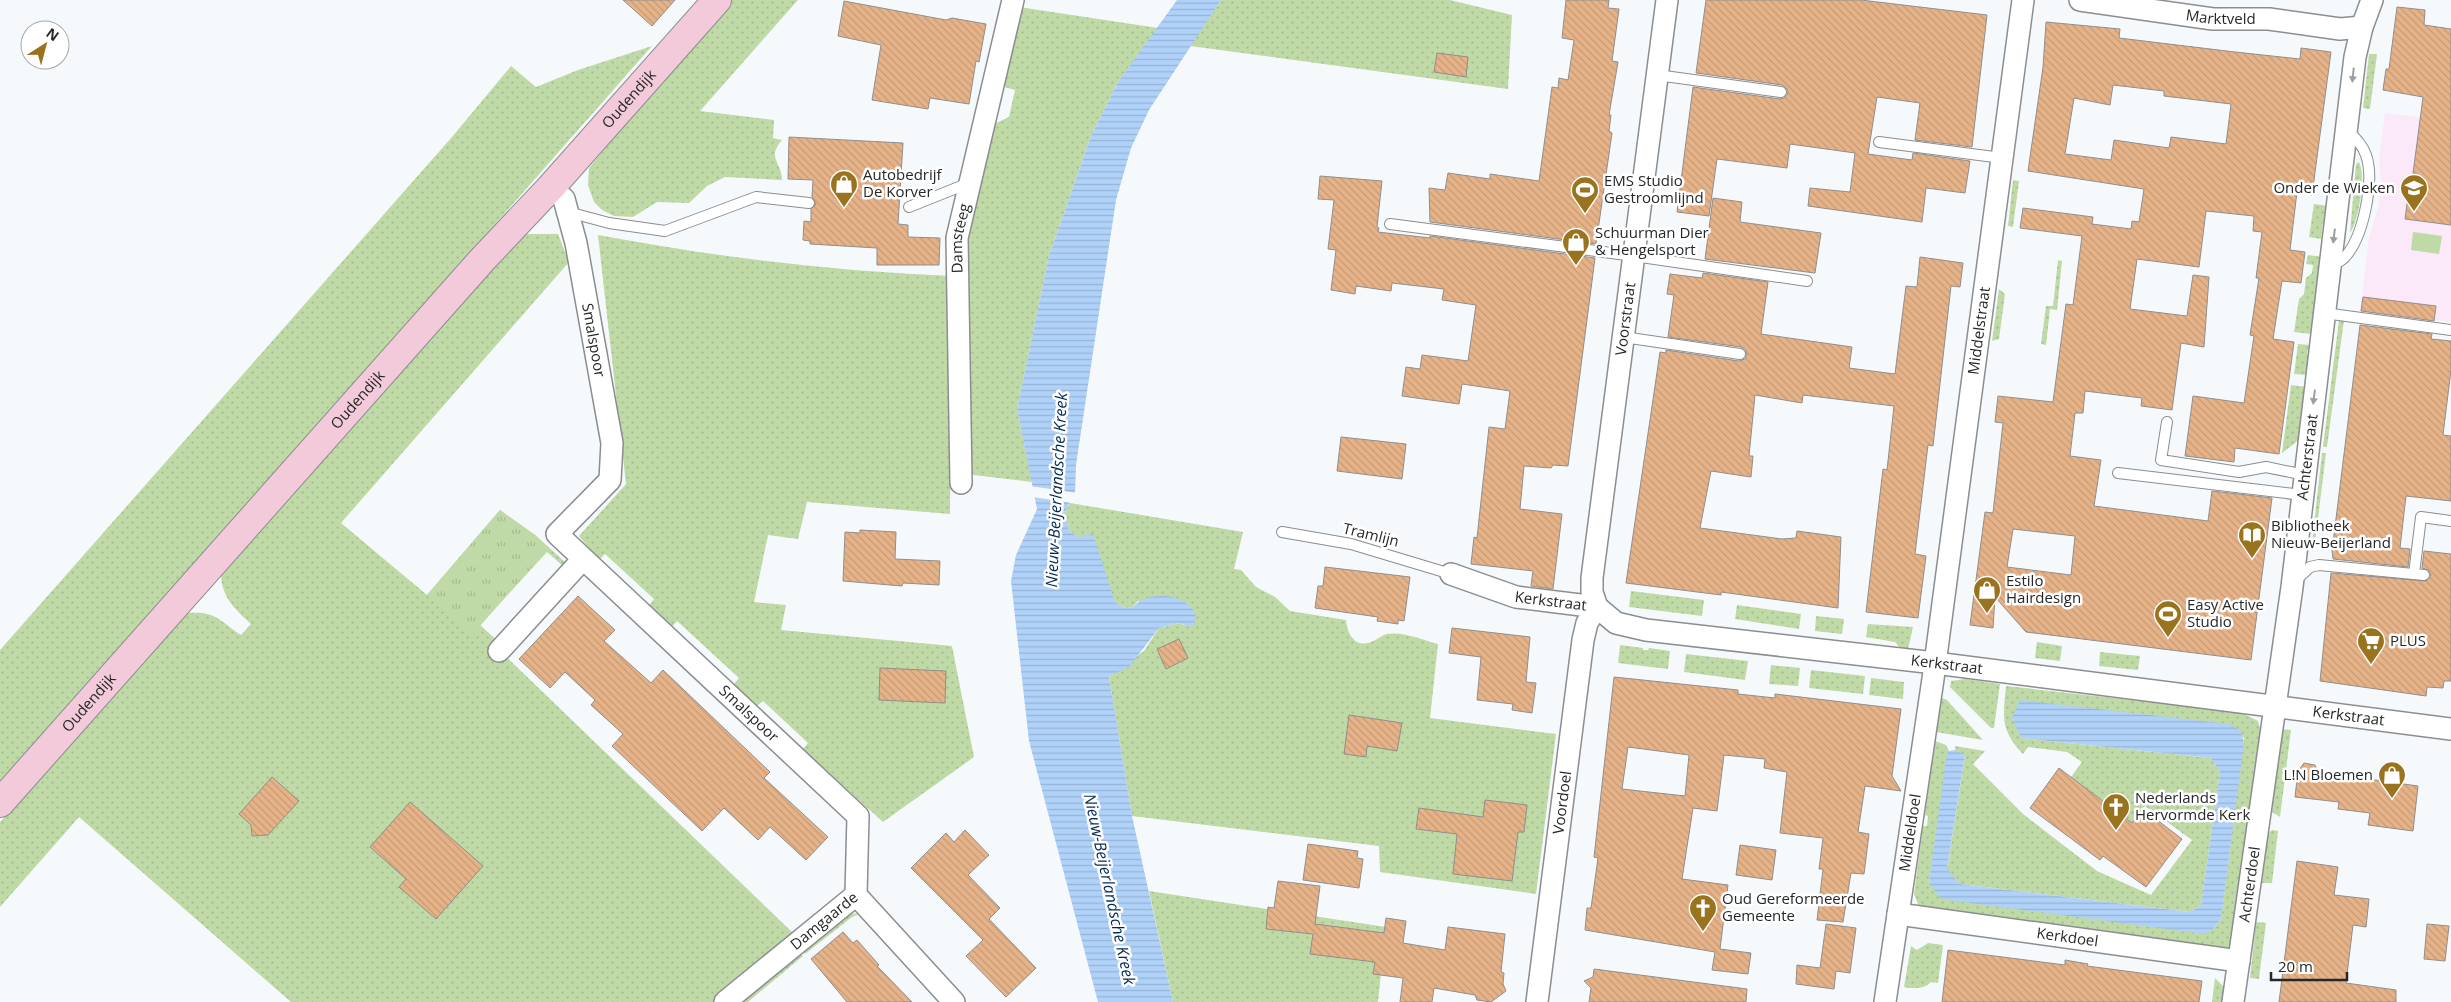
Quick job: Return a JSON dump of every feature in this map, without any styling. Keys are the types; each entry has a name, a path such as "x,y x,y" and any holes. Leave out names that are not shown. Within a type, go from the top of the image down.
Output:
{"street":[{"name":"Oudendijk","path":"0,804 482,260 551,187 717,0"},
{"name":"Damsteeg","path":"961,482 957,238 1013,0"},
{"name":"Voorstraat","path":"1597,607 1592,592 1592,578 1667,0"},
{"name":"Middelstraat","path":"1935,662 2023,0"},
{"name":"Marktveld","path":"2080,0 2214,18 2269,19 2340,29 2362,27"},
{"name":"Achterstraat","path":"2276,707 2355,57 2362,27 2372,0"},
{"name":"Smalspoor","path":"551,187 564,200 576,243 612,443 610,480 557,534 858,816 856,895"},
{"path":"498,651 583,559"},
{"name":"Kerkstraat","path":"1451,574 1516,597 1597,607 1616,623 1646,630 1935,662 2451,729"},
{"name":"Voordoel","path":"1537,1002 1583,640 1587,623 1597,607"},
{"name":"Middeldoel","path":"1885,1002 1935,662"},
{"name":"Achterdoel","path":"2233,1002 2276,707"},
{"name":"Damgaarde","path":"725,1002 856,895 954,1002"},
{"name":"Kerkdoel","path":"1898,914 2238,961"}],"lane":[{"path":"1657,75 1782,92"},
{"path":"2330,267 2343,259 2351,249 2362,223 2367,194 2366,155 2359,142 2347,129"},
{"path":"1879,142 2002,158"},
{"path":"910,207 970,182"},
{"path":"568,212 610,223 665,231 756,197 809,203"},
{"path":"1390,224 1634,256 1807,282"},
{"path":"2324,313 2451,330"},
{"path":"1623,337 1740,354"},
{"path":"2167,422 2161,460 2239,472 2266,467 2304,485"},
{"path":"2118,473 2304,485"},
{"path":"2292,587 2304,571 2319,565 2419,574 2421,517 2451,521"},
{"name":"Tramlijn","path":"1282,532 1351,544 1451,574"}],"shaded area":[{"name":"Onder de Wieken","path":"2385,113 2451,121 2451,322 2360,311 2369,238 2379,205 2381,186 2379,161"}],"green space":[{"path":"728,0 798,0 700,111 774,120 773,138 782,140 777,146 775,156 782,180 725,177 707,186 689,203 657,202 633,217 614,216 602,210 594,202 588,185 589,168"},
{"path":"1221,0 1450,0 1512,15 1508,89 1190,46"},
{"path":"1019,7 1158,28 1118,82 1091,136 1049,256 1017,409 1032,482 965,474 965,232 992,125 1009,117 1015,90 1001,86"},
{"path":"652,46 0,786 0,650 452,137 511,66 536,87 578,70"},
{"path":"2369,54 2377,54 2370,109 2363,108"},
{"path":"2359,162 2362,187 2359,208 2350,233 2356,164"},
{"path":"2013,180 2019,181 2013,227 2008,226"},
{"path":"2314,204 2329,206 2326,220 2323,221 2321,239 2309,237"},
{"path":"2413,232 2442,236 2439,254 2411,250"},
{"path":"525,234 558,234 569,262 341,523 427,595 500,510 535,535 565,562 562,565 547,552 480,625 500,643 497,648 794,934 713,1002 291,1002 79,817 0,907 0,822 185,613 204,613 216,617 241,635 251,624 230,602 224,590 221,575 498,260 504,258"},
{"path":"598,235 774,262 863,271 952,276 950,514 807,502 798,539 768,535 754,602 786,605 781,630 952,646 974,757 883,822 803,749 808,743 763,701 757,706 734,684 739,678 677,621 672,627 649,606 654,599 605,554 599,560 579,536 626,484"},
{"path":"2308,255 2323,257 2312,334 2294,332 2299,299 2304,294 2306,278 2312,273 2313,265 2306,264"},
{"path":"2058,260 2062,261 2057,310 2050,309 2046,345 2041,344 2046,306 2053,306"},
{"path":"1999,289 2005,294 1999,339 1992,341"},
{"path":"2339,320 2344,320 2327,447 2323,447"},
{"path":"2298,344 2309,345 2307,354 2310,355 2308,375 2294,374"},
{"path":"2291,385 2307,387 2300,439 2282,453"},
{"path":"2322,453 2326,453 2315,543 2312,543"},
{"path":"1070,503 1243,532 1234,569 1241,570 1256,587 1275,597 1290,611 1346,620 1350,635 1357,642 1367,643 1393,633 1438,644 1430,718 1556,734 1536,894 1380,872 1379,846 1132,816 1109,676 1144,651 1159,628 1179,623 1188,627 1138,601 1133,607 1125,608 1115,602 1078,537 1069,530 1065,512"},
{"path":"500,510 535,535 549,548 472,635 427,595"},
{"path":"1631,591 1704,600 1702,616 1629,607"},
{"path":"1737,605 1801,614 1799,629 1735,619"},
{"path":"1816,616 1844,619 1842,634 1815,631"},
{"path":"1868,624 1913,627 1908,649 1901,649 1895,642 1866,637"},
{"path":"2037,642 2062,646 2060,661 2035,658"},
{"path":"1620,645 1643,648 1643,650 1648,650 1649,648 1670,651 1668,669 1618,663"},
{"path":"2100,652 2140,656 2138,670 2099,666"},
{"path":"1686,654 1748,661 1745,680 1684,672"},
{"path":"1771,665 1800,668 1798,686 1769,684"},
{"path":"1811,670 1865,676 1863,694 1809,688"},
{"path":"1871,678 1904,682 1903,699 1869,695"},
{"path":"1965,679 2000,684 1994,728 1991,728 1950,687 1951,681"},
{"path":"2006,686 2240,712 2258,721 2262,736 2234,942 2223,951 1920,909 1914,894 1923,826 1927,826 1928,816 1925,815 1935,741 1946,745 1949,751 1929,883 2213,929 2221,919 2244,737 2021,738 2211,758 2220,772 2201,905 2190,912 1960,884 1947,870 1965,756 1955,750 1955,746 1985,751 1973,764 2023,814 2097,871 2151,895 2192,840 2145,806 2132,823 2071,777 2082,762 2067,752 2028,747 2023,754 2010,738 2005,723"},
{"path":"1942,698 1947,700 1983,740 1936,732"},
{"path":"2282,729 2291,730 2280,817 2272,812"},
{"path":"2272,830 2278,831 2272,883 2262,883 2268,834"},
{"path":"1149,891 1386,927 1378,1002 1173,1002"},
{"path":"848,913 859,914 852,917 805,954 801,950"},
{"path":"2256,923 2266,923 2259,979 2250,978"},
{"path":"1928,943 1943,945 1938,983 1931,982 1919,988 1904,987 1911,946 1917,950"},
{"path":"799,951 803,956 748,1002 739,1002"},
{"path":"2215,978 2228,991 2226,1002 2212,1002"}],"water":[{"name":"Nieuw-Beijerlandsche Kreek","path":"1177,0 1221,0 1149,110 1131,148 1116,200 1076,465 1075,492 1065,512 1069,530 1078,537 1093,534 1115,602 1125,608 1133,607 1143,599 1167,596 1188,604 1194,611 1196,619 1192,627 1179,623 1159,628 1129,667 1109,676 1132,816 1173,1002 1098,1002 1029,741 1011,581 1016,555 1037,509 1017,409 1049,256 1091,136 1118,82"},
{"path":"2020,700 2229,724 2241,731 2244,743 2221,919 2213,929 2204,934 1941,899 1929,883 1947,753 1955,750 1965,755 1947,869 1960,884 2190,912 2201,905 2220,772 2211,758 2021,738 2012,718"}],"pier":[{"path":"1030,486 1077,493 1072,503 1032,497"}],"building":[{"path":"623,0 675,0 652,26"},
{"path":"1566,0 1609,0 1608,8 1619,9 1612,61 1618,62 1609,115 1611,115 1609,131 1612,133 1596,244 1430,222 1429,188 1445,190 1448,173 1490,179 1490,174 1539,181 1552,87 1558,88 1559,78 1568,80 1574,40 1562,38"},
{"path":"1706,0 1861,0 1987,15 1972,147 1915,140 1920,103 1877,97 1868,154 1912,160 1913,153 1970,161 1965,193 1926,188 1922,222 1808,206 1810,188 1850,192 1855,153 1790,144 1787,168 1717,159 1709,216 1677,212 1693,87 1780,99 1784,98 1788,93 1787,89 1782,85 1696,73"},
{"path":"844,1 946,20 952,18 986,24 979,62 976,61 969,104 930,98 928,109 872,100 881,45 838,36"},
{"path":"2397,7 2425,10 2424,25 2451,29 2451,225 2405,219 2409,189 2411,189 2423,97 2383,90 2386,69 2389,69"},
{"path":"2046,22 2120,29 2119,38 2300,59 2301,48 2331,52 2312,195 2297,192 2290,250 2305,252 2301,283 2282,281 2273,339 2294,342 2279,454 2235,448 2234,462 2185,456 2193,396 2244,403 2254,336 2250,335 2259,278 2256,278 2262,232 2253,231 2254,216 2206,211 2199,267 2137,259 2130,309 2187,316 2193,275 2209,277 2204,347 2181,343 2172,410 2141,406 2142,398 2085,391 2083,413 2075,413 2070,456 2101,460 2094,506 2208,521 2212,491 2272,498 2251,660 2026,632 1995,597 1993,628 1970,625 1985,512 1993,513 2003,423 1995,422 1998,396 2053,402 2066,304 2073,305 2082,236 2020,228 2023,208 2093,217 2092,224 2131,229 2132,221 2139,222 2144,189 2028,171 2043,67","holes":["2113,85 2164,91 2164,96 2231,104 2226,144 2171,137 2169,148 2114,140 2111,160 2065,154 2074,98 2110,105","2013,529 2075,536 2071,575 2007,567"]},
{"path":"1437,53 1468,57 1466,77 1434,72"},
{"path":"789,137 903,143 898,224 908,225 908,237 940,238 939,265 877,265 877,248 810,244 810,241 803,240 804,221 811,222 811,209 816,204 812,197 813,180 788,179"},
{"path":"1320,176 1382,181 1378,232 1430,238 1430,236 1595,258 1568,466 1553,465 1551,468 1524,466 1520,509 1562,514 1553,589 1531,586 1533,571 1471,564 1474,537 1477,538 1489,427 1505,429 1510,391 1462,384 1459,404 1402,396 1406,367 1420,369 1422,355 1468,361 1476,305 1442,300 1444,289 1392,283 1391,291 1356,286 1355,294 1331,290 1336,250 1328,249 1334,200 1318,199"},
{"path":"1713,198 1742,202 1740,222 1821,233 1815,273 1705,259"},
{"path":"1920,257 1963,263 1960,287 1951,286 1933,446 1928,445 1915,554 1926,556 1918,618 1866,612 1883,469 1887,470 1894,406 1803,395 1802,403 1755,395 1749,456 1753,456 1751,477 1711,471 1700,528 1782,539 1796,538 1797,531 1841,537 1838,608 1721,592 1721,595 1626,583 1660,352 1666,353 1666,350 1739,361 1745,359 1747,354 1745,349 1741,347 1668,337 1674,295 1667,294 1670,274 1702,278 1703,273 1768,282 1761,334 1852,347 1849,368 1895,374 1906,286 1917,287"},
{"path":"2363,297 2436,306 2434,321 2361,311"},
{"path":"2360,325 2432,334 2431,339 2451,341 2451,370 2443,435 2451,436 2451,501 2406,496 2400,548 2410,549 2408,567 2333,559 2332,551"},
{"path":"1341,437 1406,444 1402,479 1337,471"},
{"path":"860,530 896,532 895,559 940,561 939,585 903,583 902,586 843,581 845,532 860,533"},
{"path":"2424,551 2451,554 2451,681 2444,681 2443,688 2427,687 2426,696 2320,681 2331,573 2426,581 2431,575 2428,570 2422,568"},
{"path":"1325,567 1410,577 1404,621 1398,620 1398,624 1377,621 1378,617 1315,608 1318,586 1323,586"},
{"path":"578,596 615,630 604,641 651,683 663,670 770,772 764,778 828,837 806,860 770,827 758,840 724,808 702,831 612,746 623,734 591,705 595,700 565,672 550,688 519,659"},
{"path":"1452,628 1530,637 1526,682 1536,683 1532,713 1512,710 1513,704 1477,700 1481,657 1449,653"},
{"path":"1179,639 1188,658 1166,669 1157,649"},
{"path":"880,668 946,671 945,703 879,700"},
{"path":"1614,677 1738,690 1738,694 1775,698 1775,694 1901,709 1892,776 1901,791 1865,786 1858,832 1869,834 1864,874 1851,873 1843,922 1817,920 1823,869 1819,869 1823,838 1780,833 1787,772 1764,768 1765,759 1724,755 1717,811 1693,808 1682,879 1728,885 1720,949 1751,953 1748,974 1712,970 1715,952 1585,930 1587,908 1591,908 1598,858 1594,857","holes":["1628,747 1689,755 1685,796 1622,789"]},
{"path":"1349,715 1402,723 1397,751 1367,746 1366,757 1344,754"},
{"path":"2304,763 2315,765 2318,772 2418,786 2413,831 2368,825 2370,813 2338,809 2339,802 2295,797 2298,771"},
{"name":"Nederlands Hervormde Kerk","path":"2059,768 2132,823 2143,809 2182,839 2146,887 2103,856 2100,860 2030,808"},
{"path":"272,777 299,801 268,835 252,836 251,825 239,814"},
{"path":"1485,800 1527,805 1524,832 1518,832 1512,881 1453,874 1457,834 1416,829 1419,808 1483,817"},
{"path":"410,802 483,866 436,919 399,887 406,879 370,847"},
{"path":"965,830 989,855 968,875 1000,908 989,919 1036,968 1006,997 966,956 983,940 911,868 946,833 954,842"},
{"path":"1308,844 1358,851 1357,858 1363,859 1359,888 1303,880"},
{"path":"1740,845 1776,850 1772,880 1736,875"},
{"path":"2297,861 2338,867 2334,895 2369,899 2366,927 2353,925 2346,983 2396,990 2396,1002 2279,1002"},
{"path":"1278,881 1320,886 1315,924 1384,933 1386,918 1406,921 1403,943 1445,950 1448,927 1505,934 1501,972 1504,973 1503,984 1506,991 1491,1002 1477,1000 1475,995 1434,988 1432,1002 1400,1002 1403,978 1373,974 1375,962 1310,954 1313,934 1266,929 1268,907 1274,908"},
{"path":"1826,924 1856,928 1850,973 1836,971 1834,989 1796,984 1797,965 1820,968"},
{"path":"2427,924 2449,926 2445,961 2424,959"},
{"path":"843,932 853,943 857,940 879,965 877,966 912,1002 847,1002 811,959"},
{"path":"1948,950 2065,965 2065,960 2088,964 2087,966 2202,981 2199,1002 1942,1002"},
{"path":"1594,969 1747,989 1746,1002 1589,1002 1591,988 1584,981 1593,977"}],"place":[{"name":"Autobedrijf De Korver","path":"844,208"},
{"name":"Onder de Wieken","path":"2414,212"},
{"name":"EMS Studio Gestroomlijnd","path":"1585,214"},
{"name":"Schuurman Dier & Hengelsport","path":"1576,266"},
{"name":"Bibliotheek Nieuw-Beijerland","path":"2252,559"},
{"name":"Estilo Hairdesign","path":"1987,614"},
{"name":"Easy Active Studio","path":"2168,638"},
{"name":"PLUS","path":"2371,665"},
{"name":"L!N Bloemen","path":"2392,799"},
{"name":"Nederlands Hervormde Kerk","path":"2116,831"},
{"name":"Oud Gereformeerde Gemeente","path":"1703,932"}]}
